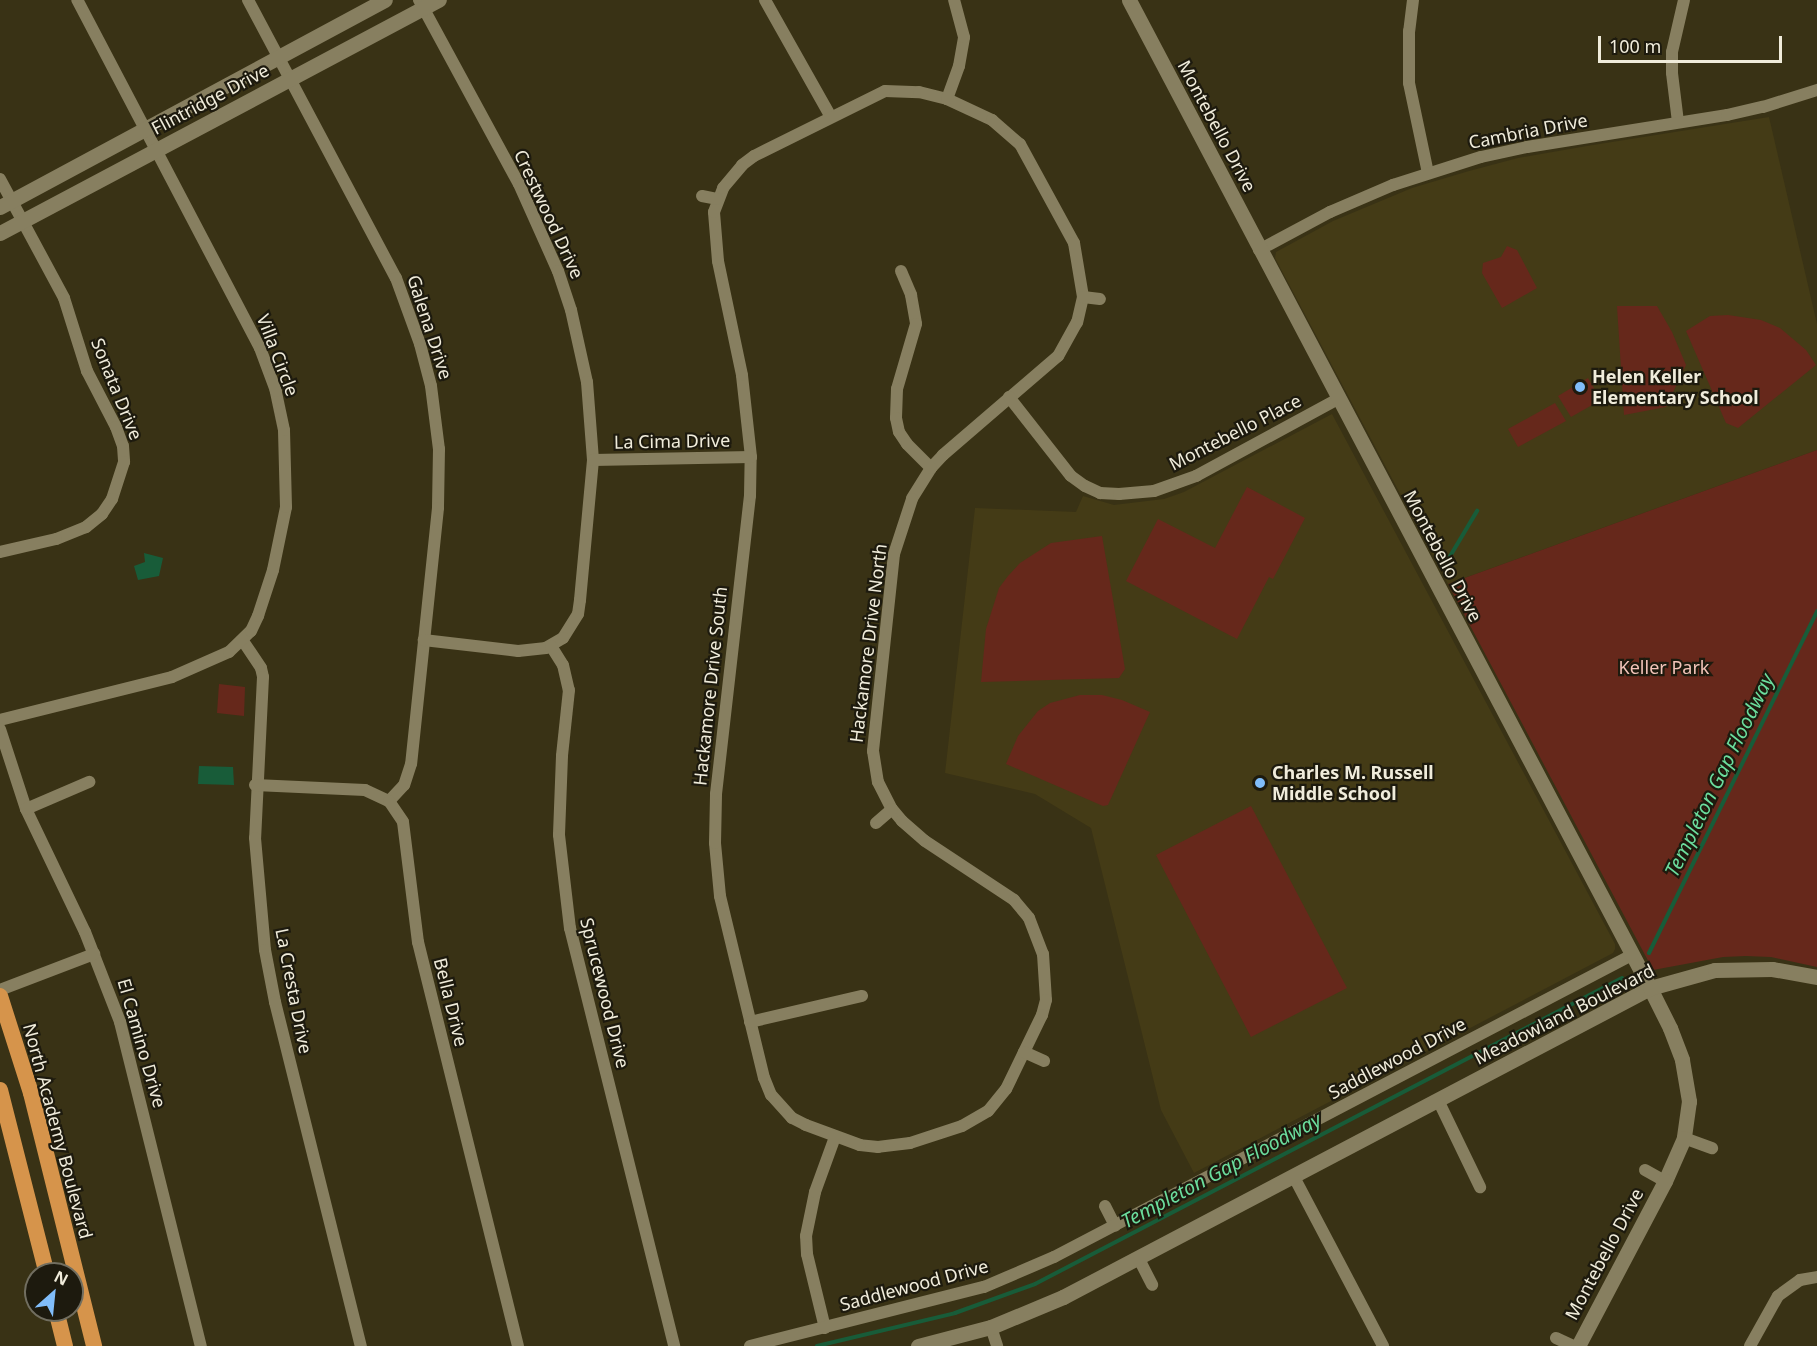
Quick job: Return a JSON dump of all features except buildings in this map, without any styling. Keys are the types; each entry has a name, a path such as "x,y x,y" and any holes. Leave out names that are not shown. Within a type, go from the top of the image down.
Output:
{"highway":[{"name":"North Academy Boulevard","path":"0,996 31,1093 94,1346"},
{"path":"0,1090 44,1262"},
{"path":"59,1322 65,1346"}],"street":[{"name":"Villa Circle","path":"0,720 172,677 229,652 243,641 258,616 281,537 286,507 284,430 276,391 260,348 77,0"},
{"name":"Galena Drive","path":"248,0 396,278 420,344 431,386 440,474 424,640 411,764 404,785 389,801"},
{"name":"Flintridge Drive","path":"6,204 385,0"},
{"name":"Flintridge Drive","path":"0,233 290,78 421,4 439,0"},
{"path":"765,0 831,117"},
{"path":"947,99 959,66 963,43 962,21 954,0"},
{"name":"Montebello Drive","path":"1129,0 1650,988 1670,1028 1688,1081 1689,1101 1684,1138 1665,1181 1578,1346"},
{"path":"1413,0 1409,31 1409,83 1428,173"},
{"path":"1678,122 1672,84 1672,52 1684,0"},
{"name":"Crestwood Drive","path":"421,4 519,184 558,271 571,310 587,382 593,460 592,488 578,614 563,638 552,646"},
{"name":"Cambria Drive","path":"1259,250 1330,212 1428,173 1527,147 1763,107 1817,90"},
{"name":"Hackamore Drive South","path":"836,1137 792,1118 771,1095 764,1078 720,896 715,818 750,496 751,457 742,375 715,240 714,212 717,199 732,176 754,156 885,92 931,94"},
{"name":"Hackamore Drive North","path":"836,1137 860,1145 895,1146 962,1126 988,1111 1000,1099 1042,1014 1047,985 1043,954 1029,918 1014,900 925,841 892,809 878,782 873,751 894,554 912,499 930,468 1058,356 1071,335 1083,297 1074,243 1020,144 992,120 931,94"},
{"name":"Sonata Drive","path":"0,179 6,204 22,222 64,298 87,371 116,427 123,447 124,462 112,499 102,514 86,527 56,539 0,552"},
{"path":"702,195 717,199"},
{"path":"901,271 911,295 916,324 897,389 896,418 899,432 907,444 930,468"},
{"path":"1083,297 1100,298"},
{"name":"Montebello Place","path":"1009,397 1071,476 1100,493 1119,494 1154,490 1196,476 1338,399"},
{"name":"La Cima Drive","path":"593,460 751,457"},
{"path":"424,640 518,651 552,646"},
{"name":"La Cresta Drive","path":"243,641 261,668 262,677 255,785 255,838 258,896 275,1002 361,1346"},
{"name":"Sprucewood Drive","path":"552,646 563,665 569,690 562,756 559,835 570,928 674,1346"},
{"name":"El Camino Drive","path":"0,729 26,809 94,954 120,1022 201,1346"},
{"path":"26,809 89,782"},
{"path":"255,785 365,790 389,801"},
{"name":"Bella Drive","path":"389,801 398,810 406,832 417,942 518,1346"},
{"path":"876,823 892,809"},
{"path":"0,990 94,954"},
{"name":"Saddlewood Drive","path":"750,1346 984,1287 1054,1257 1632,955"},
{"name":"Meadowland Boulevard","path":"918,1346 991,1327 1038,1308 1139,1259 1650,988 1715,970 1772,969 1817,977"},
{"path":"750,1022 862,996"},
{"path":"1024,1052 1044,1061"},
{"path":"1438,1100 1480,1187"},
{"path":"825,1328 807,1254 806,1236 815,1192 836,1137"},
{"path":"1684,1138 1712,1148"},
{"name":"Montebello Drive","path":"1645,1170 1665,1181"},
{"path":"1294,1178 1383,1346"},
{"path":"1106,1206 1114,1226"},
{"path":"1139,1259 1152,1285"},
{"path":"1750,1346 1778,1296 1800,1280 1817,1277"},
{"path":"991,1327 997,1346"},
{"name":"Montebello Drive","path":"1556,1338 1573,1346"}],"shaded area":[{"name":"Helen Keller Elementary School","path":"1769,117 1817,324 1817,450 1448,584 1275,258 1276,252 1333,221 1412,188 1469,171 1518,158"},
{"name":"Charles M. Russell Middle School","path":"1332,414 1615,944 1615,949 1613,953 1194,1173 1161,1110 1091,828 1035,794 945,773 975,508 1076,512 1083,496 1114,505 1164,499 1184,492"},
{"path":"144,553 163,558 159,576 138,580 134,566 145,562"},
{"path":"199,766 233,767 234,785 198,784"}],"green space":[{"path":"1507,246 1517,250 1537,288 1502,308 1482,273 1483,263 1501,257"},
{"path":"1617,306 1657,306 1672,332 1686,365 1666,407 1624,415"},
{"path":"1728,315 1761,320 1780,328 1806,350 1816,365 1738,428 1726,423 1686,331 1710,316"},
{"path":"1588,378 1601,400 1571,417 1558,396"},
{"path":"1555,403 1566,421 1518,447 1508,429"},
{"name":"Keller Park","path":"1817,450 1817,967 1771,957 1746,956 1723,957 1653,970 1448,584"},
{"path":"1247,487 1305,518 1273,579 1269,577 1237,639 1126,581 1158,519 1215,548"},
{"path":"1102,536 1125,669 1119,678 981,682 986,629 999,588 1008,576 1020,563 1051,543"},
{"path":"219,684 245,687 244,716 217,713"},
{"path":"1080,695 1102,695 1122,700 1150,712 1108,805 1103,806 1006,764 1018,736 1038,711 1050,703"},
{"path":"1251,806 1347,988 1251,1037 1156,855"}],"waterway":[{"path":"1446,563 1477,511"},
{"name":"Templeton Gap Floodway","path":"1649,953 1817,611"},
{"name":"Templeton Gap Floodway","path":"817,1346 955,1313 1035,1284 1622,978"}],"place":[{"name":"Helen Keller Elementary School","path":"1580,387"},
{"name":"Charles M. Russell Middle School","path":"1260,783"}]}
